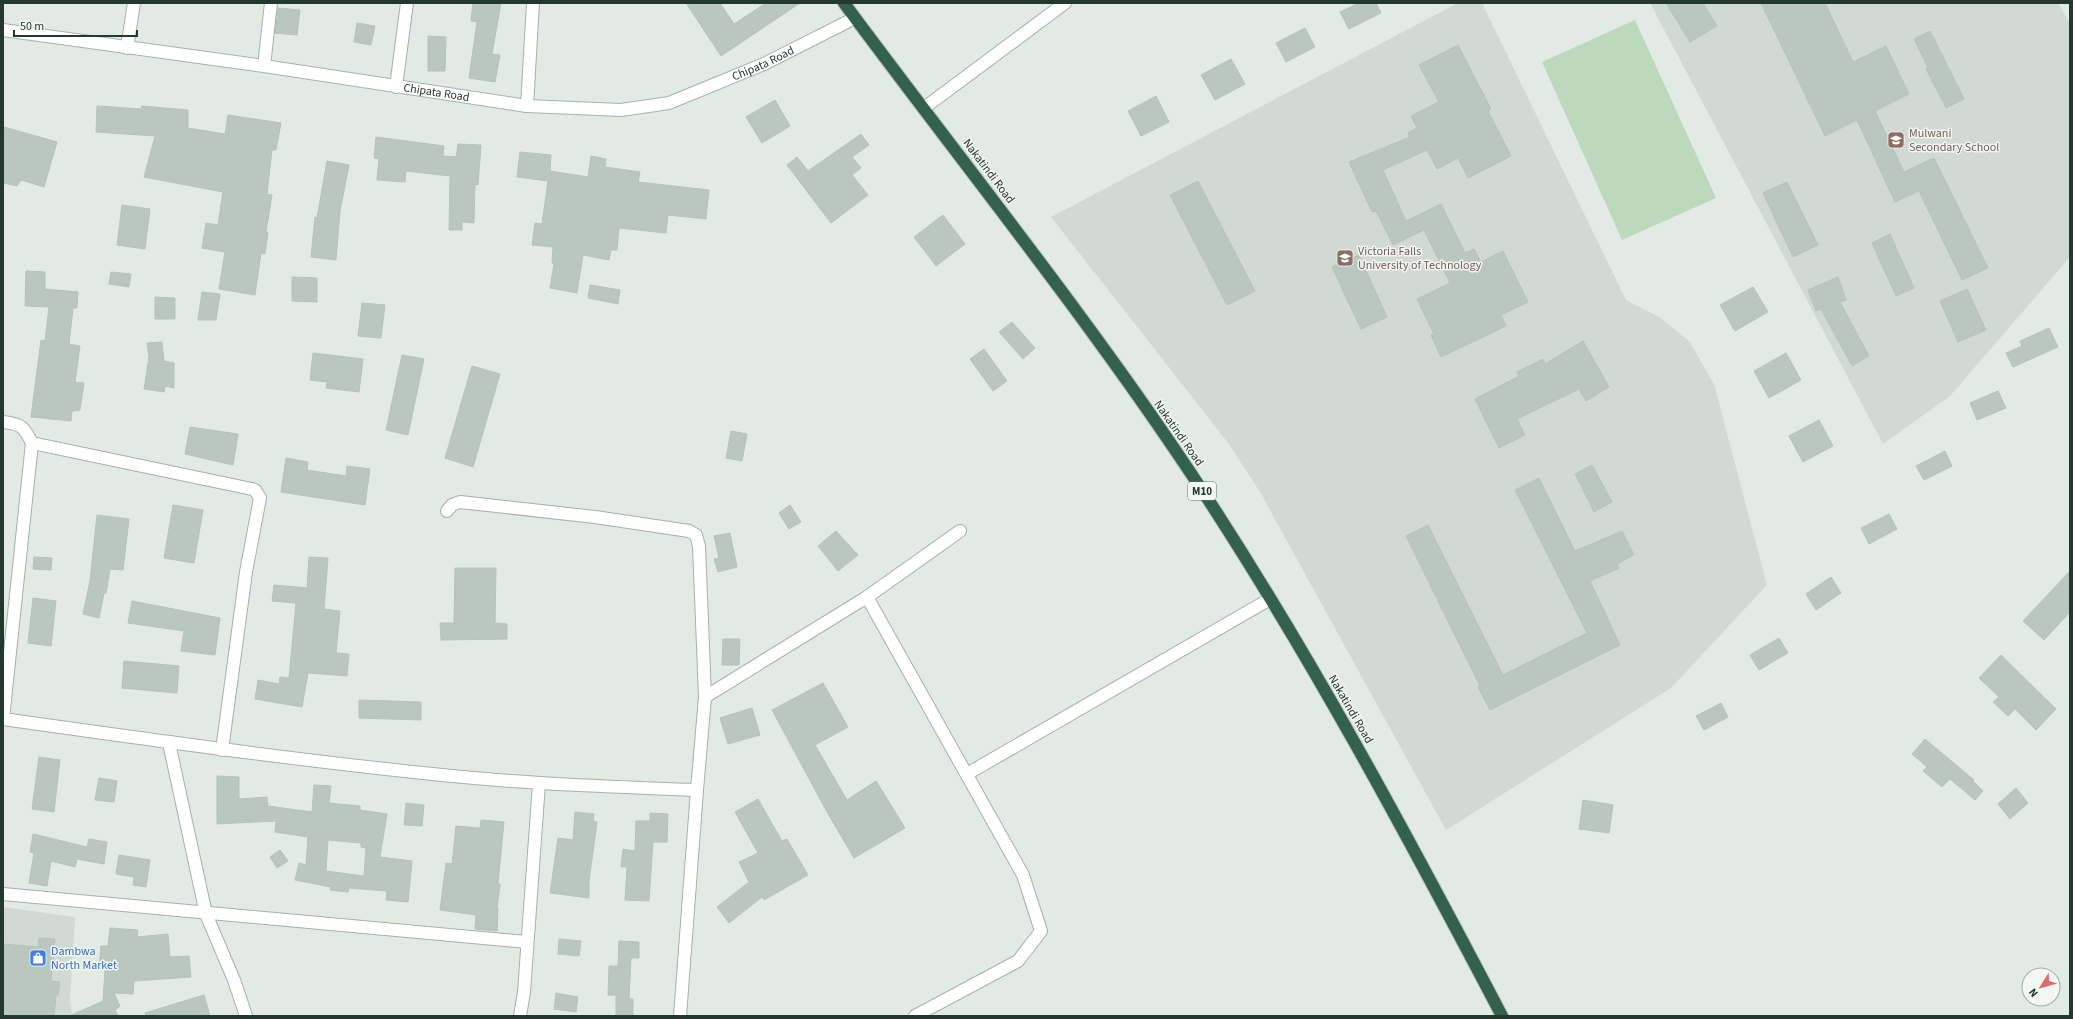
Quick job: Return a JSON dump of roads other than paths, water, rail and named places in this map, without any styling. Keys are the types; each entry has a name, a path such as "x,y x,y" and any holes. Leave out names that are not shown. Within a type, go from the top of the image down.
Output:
{"highway":[{"name":"Nakatindi Road","path":"844,3 1060,290 1173,448 1270,599 1377,782 1502,1016"}],"street":[{"path":"127,48 134,3"},
{"path":"264,66 271,3"},
{"path":"396,87 407,3"},
{"path":"527,106 534,3"},
{"path":"924,108 1065,3"},
{"name":"Chipata Road","path":"3,30 264,66 527,106 621,110 669,103 764,64 855,18"},
{"path":"3,422 15,423 24,427 32,443 3,719 222,750 452,776 538,783 697,790"},
{"path":"32,443 252,489 258,494 260,498 246,572 222,750"},
{"path":"448,510 452,505 460,502 595,517 689,531 696,535 699,546 705,697 680,1016"},
{"path":"705,697 867,597 960,531"},
{"path":"867,597 1023,875 1041,931 1018,961 915,1016"},
{"path":"967,774 1270,599"},
{"path":"169,743 206,914 234,980 246,1016"},
{"path":"520,1016 524,992 538,783"},
{"path":"3,894 206,914 527,942"}],"place":[{"name":"Mulwani Secondary School","path":"1896,140"},
{"name":"Victoria Falls University of Technology","path":"1345,258"},
{"name":"Dambwa North Market","path":"38,958"}]}
